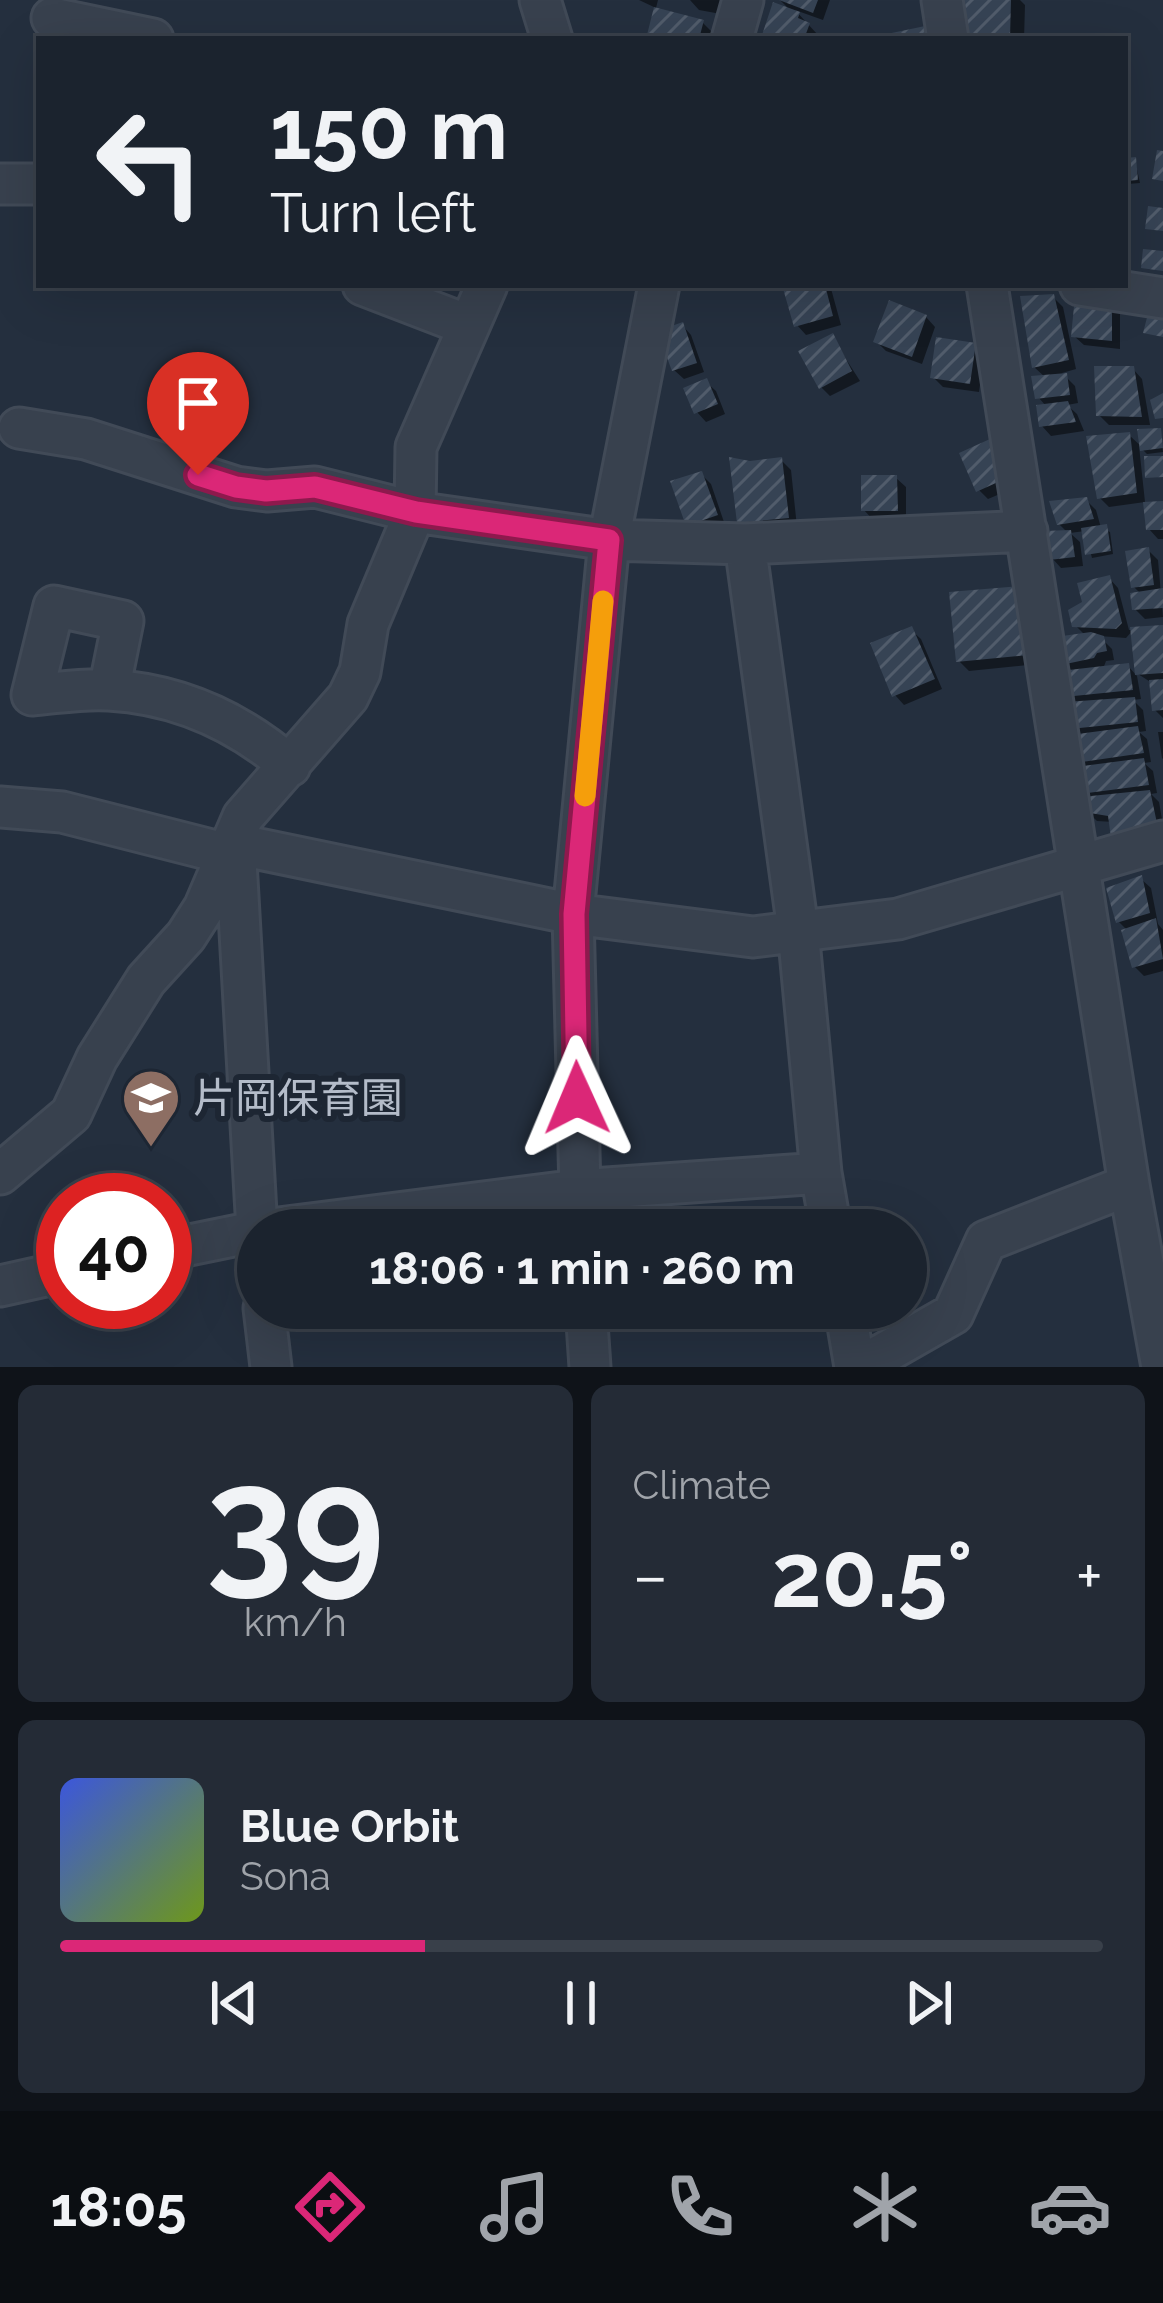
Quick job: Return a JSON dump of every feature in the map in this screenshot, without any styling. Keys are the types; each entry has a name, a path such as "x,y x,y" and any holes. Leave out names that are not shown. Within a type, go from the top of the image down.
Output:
{"street":[{"path":"540,0 551,36"},
{"path":"732,36 743,0"},
{"path":"942,0 948,36"},
{"path":"52,17 139,36"},
{"path":"0,184 36,184"},
{"path":"372,288 467,325"},
{"path":"0,1174 70,1114 97,1058 146,980 204,908 243,817 348,697 361,672 368,624 416,512 416,447 485,288"},
{"path":"579,1209 574,914 609,540 658,288"},
{"path":"988,288 1078,864 1140,1176 1162,1367"},
{"path":"1098,288 1163,298"},
{"path":"20,428 86,439 236,487 266,491 315,487 416,512 609,540 745,544 1027,531"},
{"path":"745,544 798,930 827,1209"},
{"path":"109,690 211,713 250,732 290,766"},
{"path":"0,807 62,812 574,914 753,937 898,919 1163,841"},
{"path":"231,849 257,1209"},
{"path":"430,1209 578,1190 821,1173"},
{"path":"850,1329 858,1367 953,1314 986,1240 1140,1176"},
{"path":"192,1245 237,1235"},
{"path":"0,1286 36,1278"},
{"path":"266,1329 271,1367"},
{"path":"587,1329 590,1367"}],"building":[{"path":"779,0 818,0 813,13"},
{"path":"963,0 1011,0 1010,36 963,36"},
{"path":"773,2 800,12 798,18 810,23 805,36 762,36"},
{"path":"654,7 704,20 700,36 647,36"},
{"path":"930,25 932,36 882,36"},
{"path":"1157,150 1163,151 1163,181 1152,179"},
{"path":"1136,157 1138,180 1128,181 1128,158"},
{"path":"1148,206 1163,208 1163,231 1145,229"},
{"path":"1143,249 1163,251 1163,271 1141,268"},
{"path":"783,288 826,288 833,316 794,327"},
{"path":"1054,294 1069,360 1032,368 1020,296"},
{"path":"1075,296 1112,301 1112,341 1071,337"},
{"path":"889,300 927,315 912,357 873,342"},
{"path":"1150,306 1163,309 1163,337 1143,333"},
{"path":"683,322 697,363 672,371 657,331"},
{"path":"833,333 852,371 819,389 798,351"},
{"path":"936,337 976,343 970,384 930,378"},
{"path":"1094,366 1134,366 1142,417 1096,416"},
{"path":"1067,373 1070,395 1035,399 1031,376"},
{"path":"707,378 718,404 694,414 683,388"},
{"path":"1163,393 1163,418 1155,419 1150,400"},
{"path":"1068,401 1076,422 1039,427 1036,405"},
{"path":"1161,428 1163,448 1140,451 1137,429"},
{"path":"1130,432 1137,493 1097,499 1086,436"},
{"path":"990,439 1007,478 976,492 959,453"},
{"path":"1144,456 1163,456 1163,477 1145,478"},
{"path":"729,457 750,461 782,457 789,518 737,523"},
{"path":"702,471 718,515 686,526 670,481"},
{"path":"861,475 897,475 898,511 861,511"},
{"path":"1087,497 1094,519 1057,525 1049,501"},
{"path":"1163,501 1163,530 1146,530 1143,502"},
{"path":"1107,524 1111,551 1085,555 1081,528"},
{"path":"1071,530 1075,557 1049,560 1043,531"},
{"path":"1149,547 1154,585 1131,588 1125,551"},
{"path":"1110,575 1122,623 1116,629 1072,627 1068,610 1082,602 1077,583"},
{"path":"1022,586 1029,655 956,662 949,592"},
{"path":"1163,588 1163,608 1132,610 1130,593"},
{"path":"1163,625 1163,673 1135,675 1130,627"},
{"path":"912,626 935,679 892,697 870,643"},
{"path":"1091,632 1104,636 1107,651 1061,665 1055,637"},
{"path":"1129,663 1133,690 1064,697 1060,671"},
{"path":"1163,679 1163,710 1152,711 1149,680"},
{"path":"1135,697 1138,722 1070,729 1066,702"},
{"path":"1138,726 1144,753 1075,763 1070,735"},
{"path":"1144,758 1149,785 1080,794 1075,767"},
{"path":"1150,790 1158,828 1111,838 1108,816 1084,812 1081,797"},
{"path":"1142,875 1150,913 1116,923 1106,888"},
{"path":"1156,918 1163,959 1132,968 1121,930"}],"slow traffic":[{"path":"585,796 603,601"}],"place":[{"name":"片岡保育園","path":"151,1149"}],"route":[{"path":"198,475 266,491 315,487 416,512 609,540 574,914 577,1098"}]}
